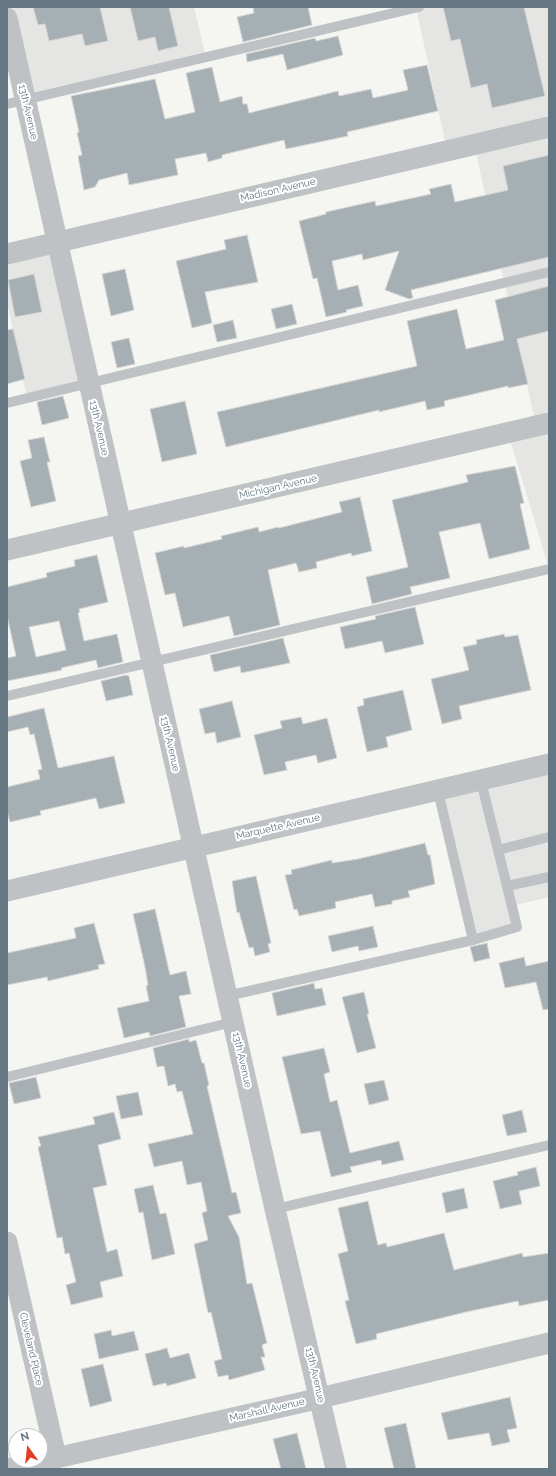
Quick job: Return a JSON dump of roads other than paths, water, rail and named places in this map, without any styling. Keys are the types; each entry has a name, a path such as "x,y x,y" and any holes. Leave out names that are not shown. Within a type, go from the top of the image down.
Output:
{"street":[{"name":"13th Avenue","path":"7,18 16,102 57,242 275,1209 336,1469"},
{"name":"Madison Avenue","path":"7,254 549,127"},
{"name":"Michigan Avenue","path":"7,550 549,423"},
{"name":"Marquette Avenue","path":"7,891 549,764"},
{"name":"Cleveland Place","path":"7,1242 56,1457"},
{"name":"Marshall Avenue","path":"7,1469 320,1398 549,1343"}],"lane":[{"path":"16,102 420,7"},
{"path":"7,404 549,272"},
{"path":"7,696 549,569"},
{"path":"227,996 473,940 517,927 481,781"},
{"path":"438,791 473,940"},
{"path":"498,850 549,837"},
{"path":"507,886 549,876"},
{"path":"7,1077 233,1022"},
{"path":"275,1209 549,1144"}]}
